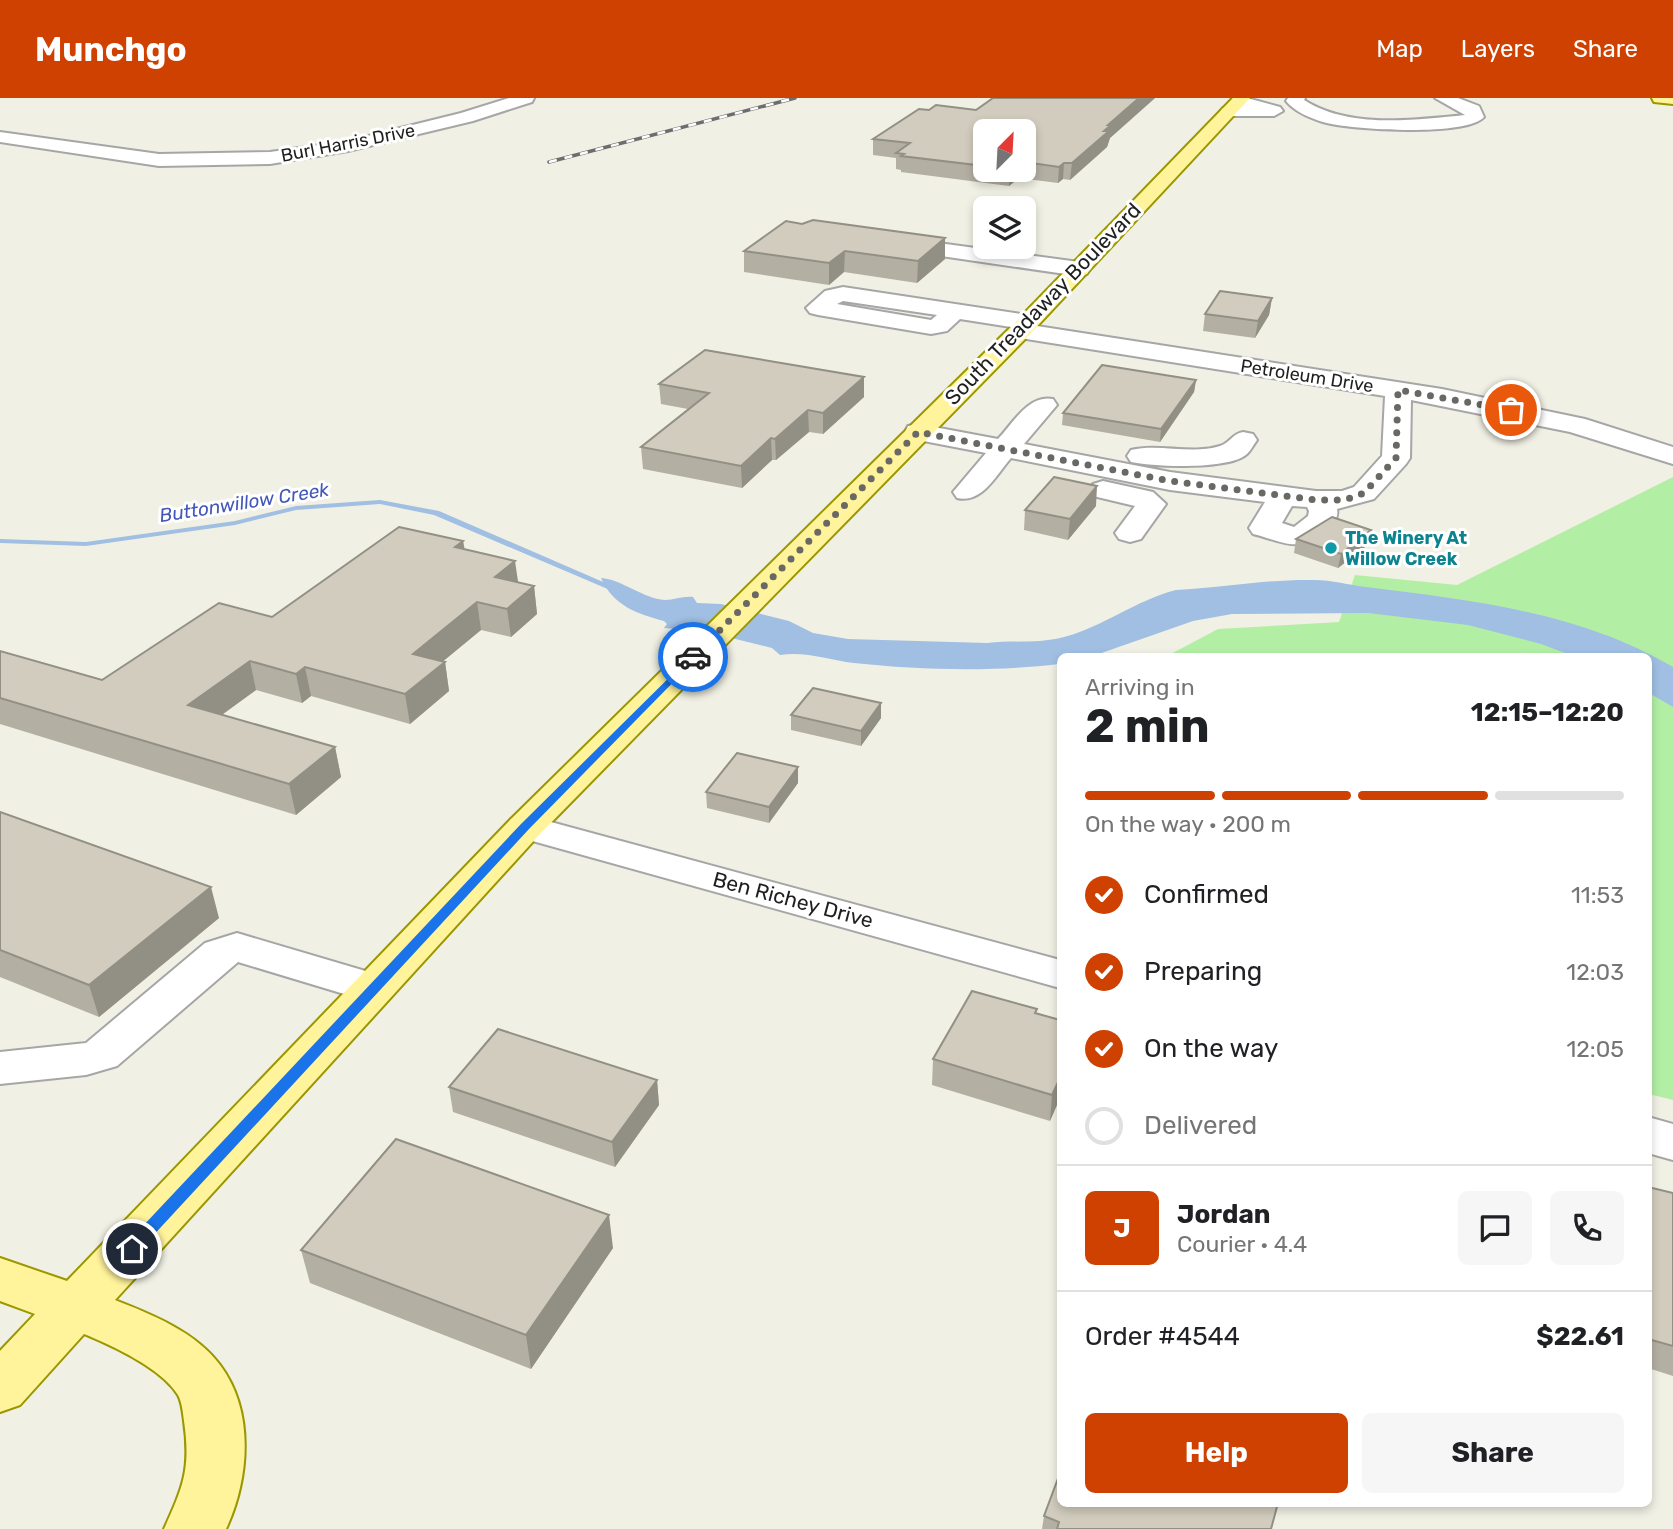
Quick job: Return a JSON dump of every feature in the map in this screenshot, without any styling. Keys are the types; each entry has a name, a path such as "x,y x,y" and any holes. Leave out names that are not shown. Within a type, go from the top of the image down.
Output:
{"main road":[{"path":"1660,98 1673,99"},
{"name":"South Treadaway Boulevard","path":"0,1388 525,827 1024,326 1237,104"},
{"path":"0,1279 155,1342 182,1361 201,1382 216,1443 215,1478 206,1525"}],"street":[{"name":"Burl Harris Drive","path":"0,137 159,160 270,158 360,143 467,117 526,98"},
{"path":"1297,98 1294,101 1298,105 1318,115"},
{"path":"1237,104 1410,127 1475,117 1473,110 1443,98"},
{"path":"875,240 1079,269"},
{"name":"Petroleum Drive","path":"954,311 1100,343 1398,390 1576,425 1673,456"},
{"path":"918,432 1170,481 1283,496 1264,528 1300,537 1321,520 1324,511 1316,500 1345,500 1364,493 1396,458 1398,390"},
{"path":"967,492 1044,405"},
{"path":"1004,449 1169,459 1235,450 1243,440"},
{"path":"1004,449 1143,498 1152,504 1130,533"},
{"name":"Ben Richey Drive","path":"525,827 1057,973"},
{"path":"0,1068 101,1055 220,953 237,947 374,988"},
{"path":"1652,1136 1673,1142"}],"green space":[{"path":"1673,477 1673,1100 1652,1095 1652,653 1173,653 1218,629 1339,622 1355,575 1457,585"}],"water":[{"path":"601,578 657,599 693,597 697,603 721,604 789,621 813,633 848,639 987,643 1064,637 1092,627 1161,594 1176,590 1314,580 1445,597 1524,611 1601,633 1646,653 1565,653 1468,625 1368,613 1232,614 1193,621 1102,653 1057,653 1057,664 983,669 904,667 854,663 808,655 780,655 772,648 703,631 664,628 667,624 664,621 627,607 606,588"},
{"path":"1652,656 1673,667 1673,707 1652,695"}],"building":[{"path":"993,98 1139,98 1104,131 1109,131 1072,163 1064,163 1059,167 1036,164 1036,119 973,119 973,165 901,156 904,154 896,153 910,143 873,139 919,109 929,110 936,105 976,110"},
{"path":"813,220 945,238 918,261 845,251 829,263 744,251 786,221 802,224"},
{"path":"1220,291 1272,298 1258,321 1205,314"},
{"path":"705,350 864,377 823,413 808,410 775,439 771,438 741,466 641,447 709,393 659,384"},
{"path":"1102,365 1196,380 1161,429 1063,413"},
{"path":"1054,477 1097,486 1070,519 1025,510"},
{"path":"1332,517 1371,530 1341,554 1296,539"},
{"path":"399,527 463,541 455,547 515,561 495,577 534,586 507,609 477,602 413,654 445,662 405,694 305,667 296,674 250,661 188,705 335,747 289,784 0,698 0,651 102,680 219,603 272,617"},
{"path":"813,688 881,703 861,731 791,715"},
{"path":"737,753 798,767 769,807 706,792"},
{"path":"0,812 211,887 89,985 0,950"},
{"path":"972,991 1037,1009 1035,1013 1057,1019 1057,1084 1052,1095 933,1059"},
{"path":"498,1029 657,1080 612,1142 449,1087"},
{"path":"396,1139 609,1215 526,1335 301,1250"},
{"path":"1652,1188 1673,1193 1673,1346 1652,1340"},
{"path":"1057,1481 1057,1507 1277,1507 1271,1529 1057,1529 1059,1522 1044,1516"}],"waterway":[{"name":"Buttonwillow Creek","path":"0,541 86,544 235,523 296,508 380,502 436,513 613,588"}],"railway":[{"path":"549,162 795,98"}],"way so far":[{"path":"693,657 918,432 1170,481 1316,500 1345,500 1364,493 1396,458 1398,390 1511,410"}],"place":[{"name":"The Winery At Willow Creek","path":"1331,548"}],"route":[{"path":"132,1249 525,827 693,657"}]}
